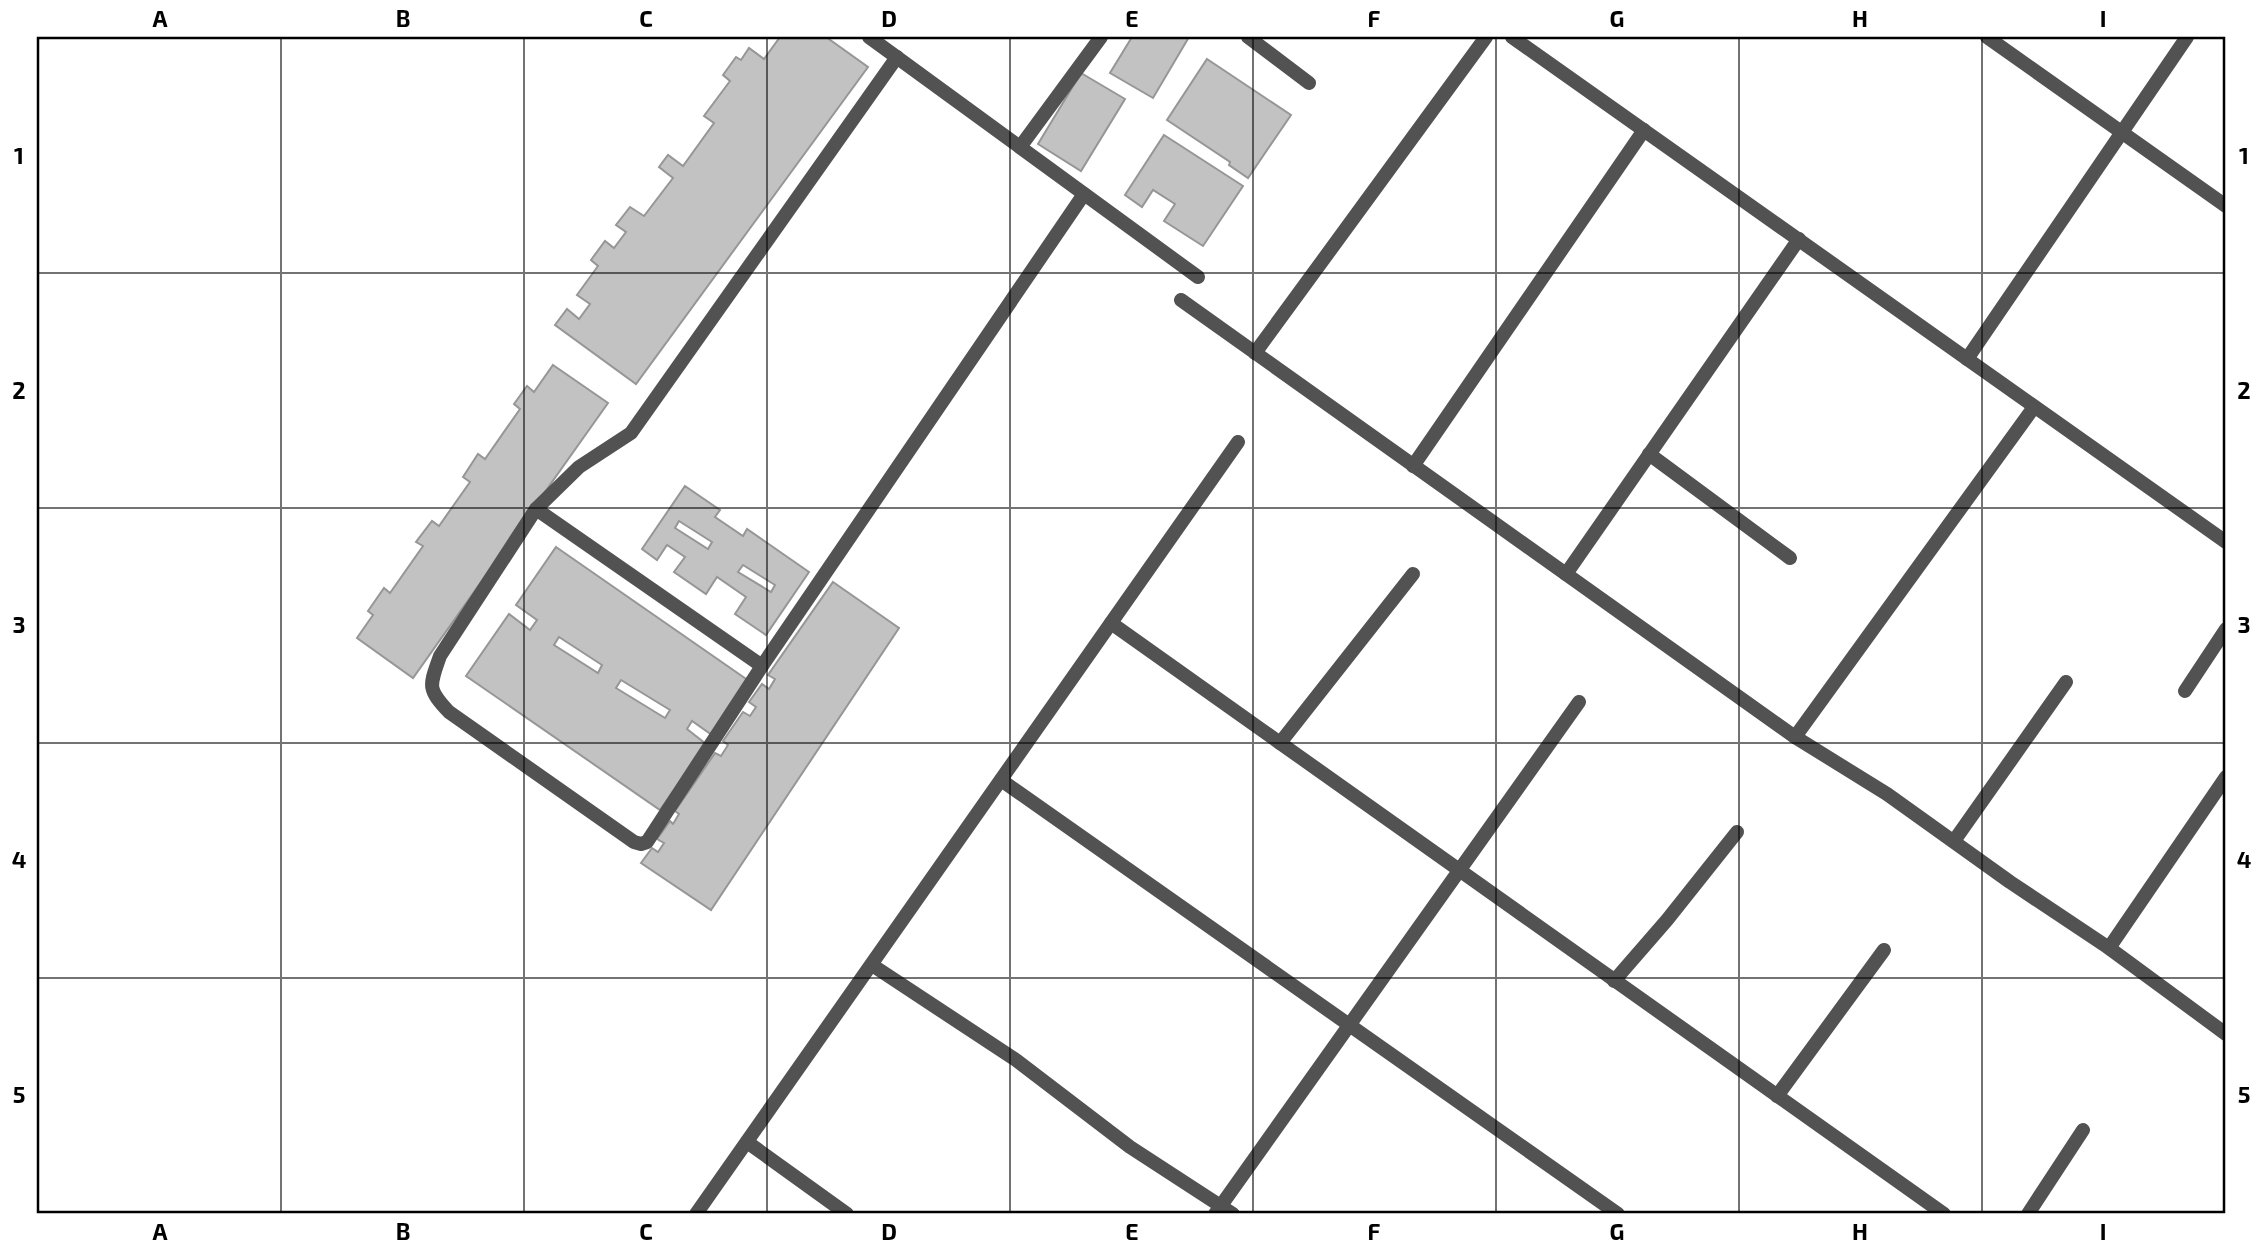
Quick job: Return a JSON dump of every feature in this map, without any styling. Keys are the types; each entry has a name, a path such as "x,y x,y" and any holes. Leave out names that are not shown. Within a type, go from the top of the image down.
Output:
{"street":[{"path":"869,37 1198,277"},
{"path":"1020,147 1101,37"},
{"path":"1248,37 1309,83"},
{"path":"1255,353 1486,37"},
{"path":"1512,37 2226,542"},
{"path":"1987,37 2226,206"},
{"path":"1967,359 2188,37"},
{"path":"897,57 631,433 579,467 536,509 440,656 432,679 433,696 449,712 634,842 647,842 762,666 1084,194"},
{"path":"1413,466 1644,130"},
{"path":"1566,574 1798,239"},
{"path":"1181,300 1795,737 1887,794 2109,948 2226,1034"},
{"path":"1795,737 2034,407"},
{"path":"696,1214 1238,442"},
{"path":"1649,454 1790,558"},
{"path":"536,509 762,666"},
{"path":"1280,743 1413,574"},
{"path":"1111,623 1944,1214"},
{"path":"2185,691 2226,629"},
{"path":"1954,841 2066,682"},
{"path":"872,965 1016,1060 1130,1147 1223,1211 1349,1025 1578,702"},
{"path":"2109,948 2226,777"},
{"path":"1001,780 1619,1214"},
{"path":"1614,981 1737,832"},
{"path":"1777,1096 1884,950"},
{"path":"2028,1214 2083,1130"},
{"path":"747,1142 847,1214"}],"building":[{"path":"780,37 826,37 868,67 636,384 555,325 567,309 579,319 590,304 577,295 598,266 591,260 605,241 614,248 626,232 616,225 630,207 644,216 673,178 659,167 668,155 683,166 714,123 704,116 730,81 723,75 736,57 741,60 749,48 764,59"},
{"path":"1132,37 1189,37 1153,98 1110,73"},
{"path":"1207,59 1291,115 1248,178 1229,165 1230,162 1167,120"},
{"path":"1081,73 1125,99 1081,171 1038,144"},
{"path":"1164,135 1243,186 1203,246 1164,221 1175,204 1153,190 1142,207 1125,195"},
{"path":"553,365 608,403 413,678 357,638 373,615 368,611 384,588 390,593 423,546 416,542 432,521 439,526 470,482 463,477 478,454 485,459 520,409 514,404 527,386 534,392"},
{"path":"685,486 720,510 715,517 743,536 747,529 809,572 766,635 735,614 746,597 717,577 706,594 674,572 685,557 667,545 657,560 642,549","holes":["679,521 712,542 708,549 675,528","743,565 775,585 771,592 738,572"]},
{"path":"556,547 749,681 712,735 692,721 687,729 706,744 660,810 466,676 509,614 530,630 537,620 516,605","holes":["559,637 602,665 598,673 554,645","621,680 670,710 665,718 616,688"]},
{"path":"833,582 899,628 711,910 641,863 652,848 658,852 664,843 657,839 670,821 673,824 679,814 675,811 715,753 721,756 728,745 723,741 743,712 750,716 756,707 749,702 762,684 769,689 775,679 768,675"}]}
